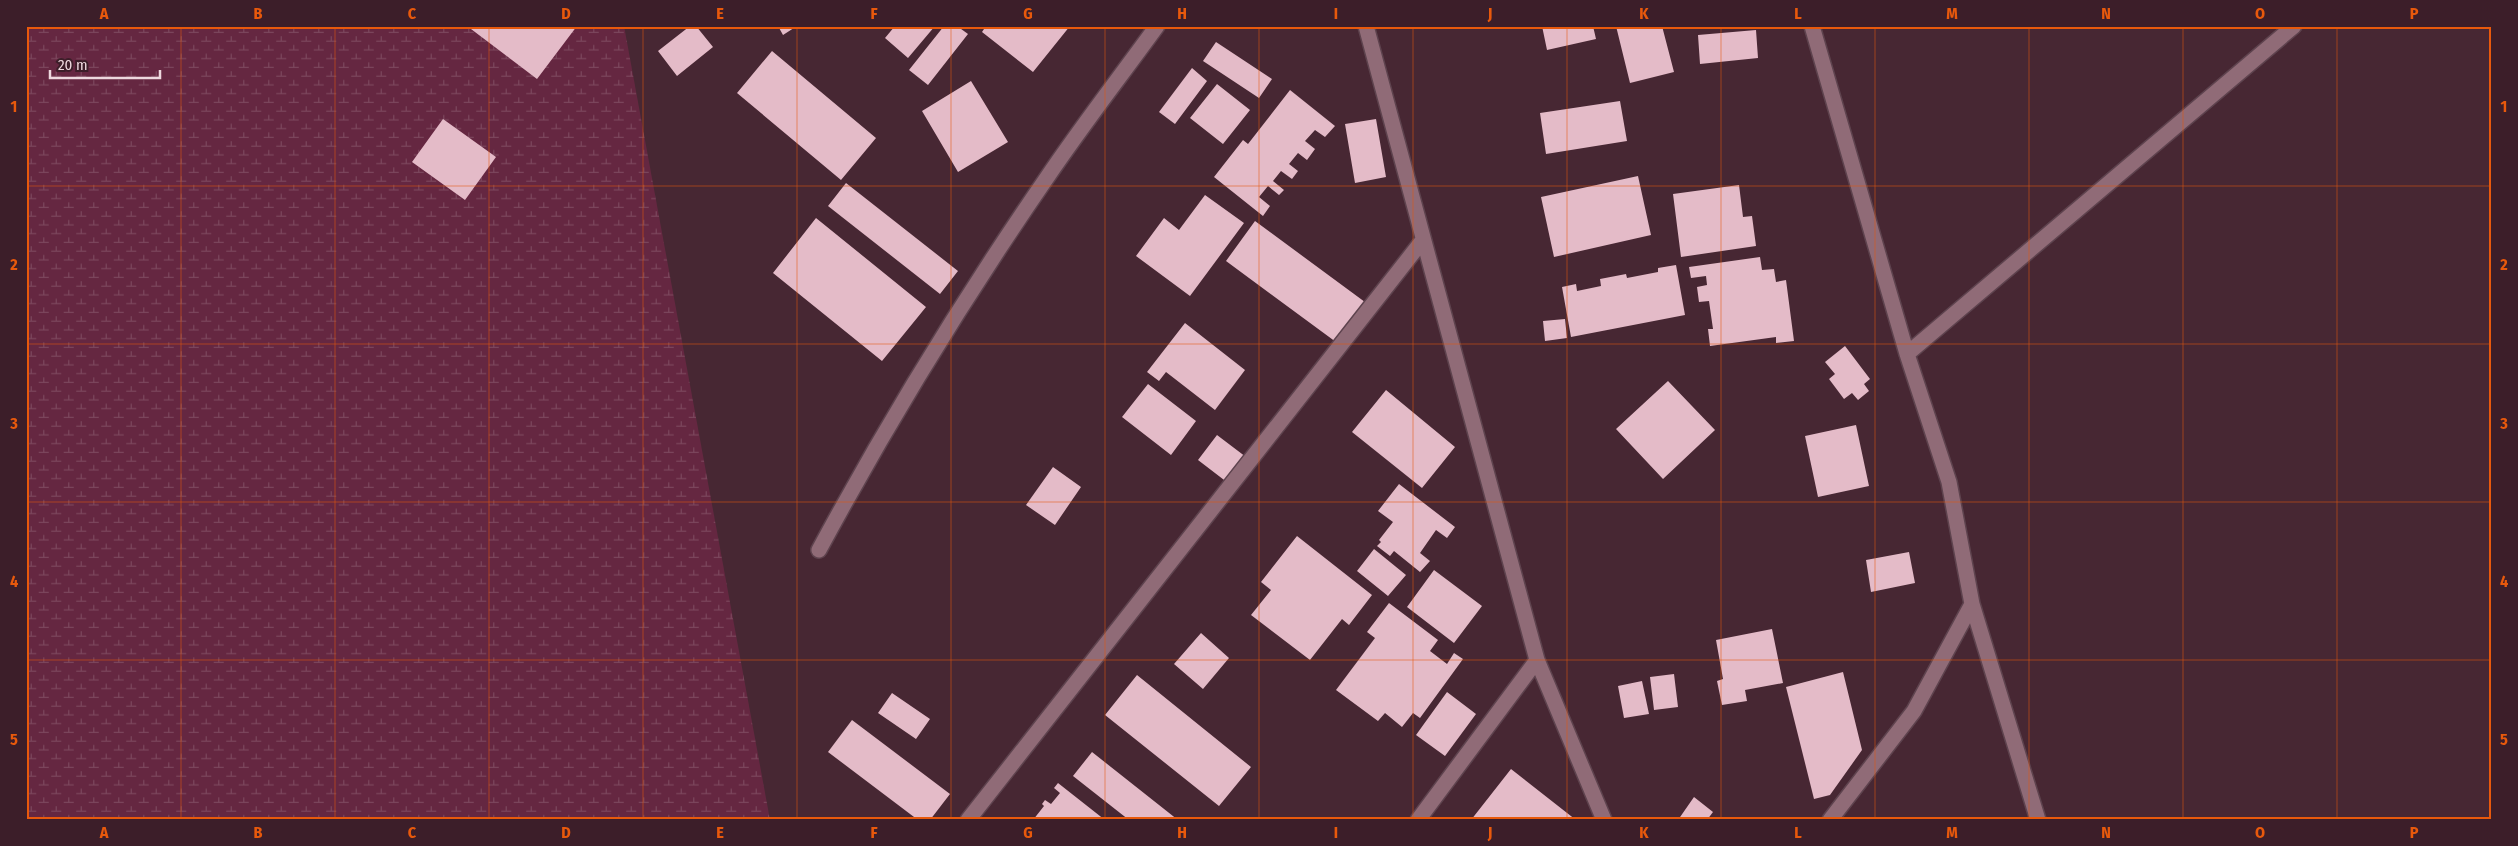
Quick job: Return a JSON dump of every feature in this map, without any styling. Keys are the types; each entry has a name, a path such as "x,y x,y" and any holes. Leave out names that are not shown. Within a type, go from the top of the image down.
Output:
{"street":[{"path":"820,550 864,466 936,345 1046,178 1157,26"},
{"path":"1366,26 1537,660 1604,820"},
{"path":"1812,26 1908,354 1949,482 1972,604 2038,820"},
{"path":"1908,354 2294,26"},
{"path":"968,820 1423,240"},
{"path":"1830,820 1914,711 1972,604"},
{"path":"1418,820 1537,660"}],"green space":[{"path":"26,26 624,26 770,820 26,820"}],"building":[{"path":"473,26 577,26 537,79 471,29"},
{"path":"690,26 696,26 713,47 677,76 658,51"},
{"path":"778,26 797,26 783,35"},
{"path":"895,26 935,26 908,58 885,38"},
{"path":"944,26 957,26 968,34 928,85 909,70"},
{"path":"986,26 1070,26 1033,72 982,32"},
{"path":"1542,26 1593,26 1596,39 1547,50"},
{"path":"1616,26 1662,26 1674,72 1630,83"},
{"path":"1756,30 1758,58 1700,64 1698,35"},
{"path":"1216,42 1272,79 1259,98 1203,61"},
{"path":"772,51 876,138 841,180 737,93"},
{"path":"1192,68 1207,81 1175,124 1159,112"},
{"path":"971,81 1008,142 958,172 922,111"},
{"path":"1217,84 1250,110 1223,144 1190,118"},
{"path":"1290,90 1335,126 1325,137 1315,130 1305,141 1315,149 1307,160 1298,153 1289,164 1298,171 1292,179 1281,171 1273,181 1284,190 1279,195 1268,186 1259,197 1270,206 1263,216 1214,177 1243,140 1248,144"},
{"path":"1620,101 1627,141 1546,154 1540,113"},
{"path":"443,119 496,157 465,200 412,162"},
{"path":"1376,119 1386,177 1355,183 1345,124"},
{"path":"1638,176 1651,235 1554,257 1541,197"},
{"path":"846,183 958,271 940,294 828,206"},
{"path":"1739,185 1743,217 1752,216 1756,246 1681,257 1673,194"},
{"path":"1205,195 1244,223 1190,296 1136,256 1164,218 1179,230"},
{"path":"816,218 926,307 882,361 773,273"},
{"path":"1255,221 1369,305 1340,345 1226,261"},
{"path":"1760,257 1762,270 1774,269 1776,282 1786,280 1794,341 1776,343 1776,337 1710,346 1708,329 1713,329 1709,301 1699,302 1697,287 1707,285 1706,276 1691,278 1689,267"},
{"path":"1676,265 1685,315 1571,337 1562,287 1576,284 1577,291 1601,286 1600,279 1626,274 1627,278 1658,272 1658,268"},
{"path":"1565,319 1567,338 1545,341 1543,321"},
{"path":"1185,323 1245,370 1215,410 1166,372 1159,381 1147,372"},
{"path":"1845,346 1870,379 1864,384 1869,391 1858,400 1852,393 1844,399 1829,379 1835,374 1825,362"},
{"path":"1668,381 1715,430 1663,479 1616,429"},
{"path":"1148,384 1196,421 1171,455 1122,417"},
{"path":"1386,390 1455,447 1422,488 1352,432"},
{"path":"1856,425 1869,486 1818,497 1805,436"},
{"path":"1217,435 1246,457 1228,483 1198,460"},
{"path":"1053,467 1081,487 1055,525 1026,505"},
{"path":"1399,484 1455,527 1447,538 1436,530 1420,553 1430,561 1420,572 1394,551 1390,556 1377,546 1381,542 1379,540 1393,522 1378,511"},
{"path":"1297,536 1372,595 1349,625 1342,619 1310,660 1251,615 1271,590 1261,582"},
{"path":"1374,549 1406,575 1388,596 1357,571"},
{"path":"1909,552 1915,583 1871,592 1866,560"},
{"path":"1434,570 1482,606 1454,643 1407,607"},
{"path":"1389,603 1438,640 1430,651 1447,664 1454,653 1463,659 1420,718 1413,713 1402,727 1385,713 1378,721 1336,690 1375,638 1367,632"},
{"path":"1772,629 1783,683 1745,690 1747,701 1722,705 1717,681 1723,679 1716,640"},
{"path":"1201,633 1229,658 1203,689 1174,664"},
{"path":"1843,672 1862,750 1830,795 1814,799 1786,687"},
{"path":"1674,674 1678,707 1654,710 1650,677"},
{"path":"1137,675 1251,767 1219,806 1105,715"},
{"path":"1642,681 1649,714 1624,718 1618,686"},
{"path":"1447,692 1476,714 1445,756 1416,735"},
{"path":"892,693 930,719 916,739 878,713"},
{"path":"852,720 950,794 930,820 918,820 828,752"},
{"path":"1092,752 1178,820 1129,820 1073,776"},
{"path":"1511,769 1576,820 1471,820"},
{"path":"1058,783 1105,820 1033,820 1044,806 1042,804 1045,800 1051,804 1060,793 1054,788"},
{"path":"1694,797 1713,812 1707,820 1678,820"}]}
